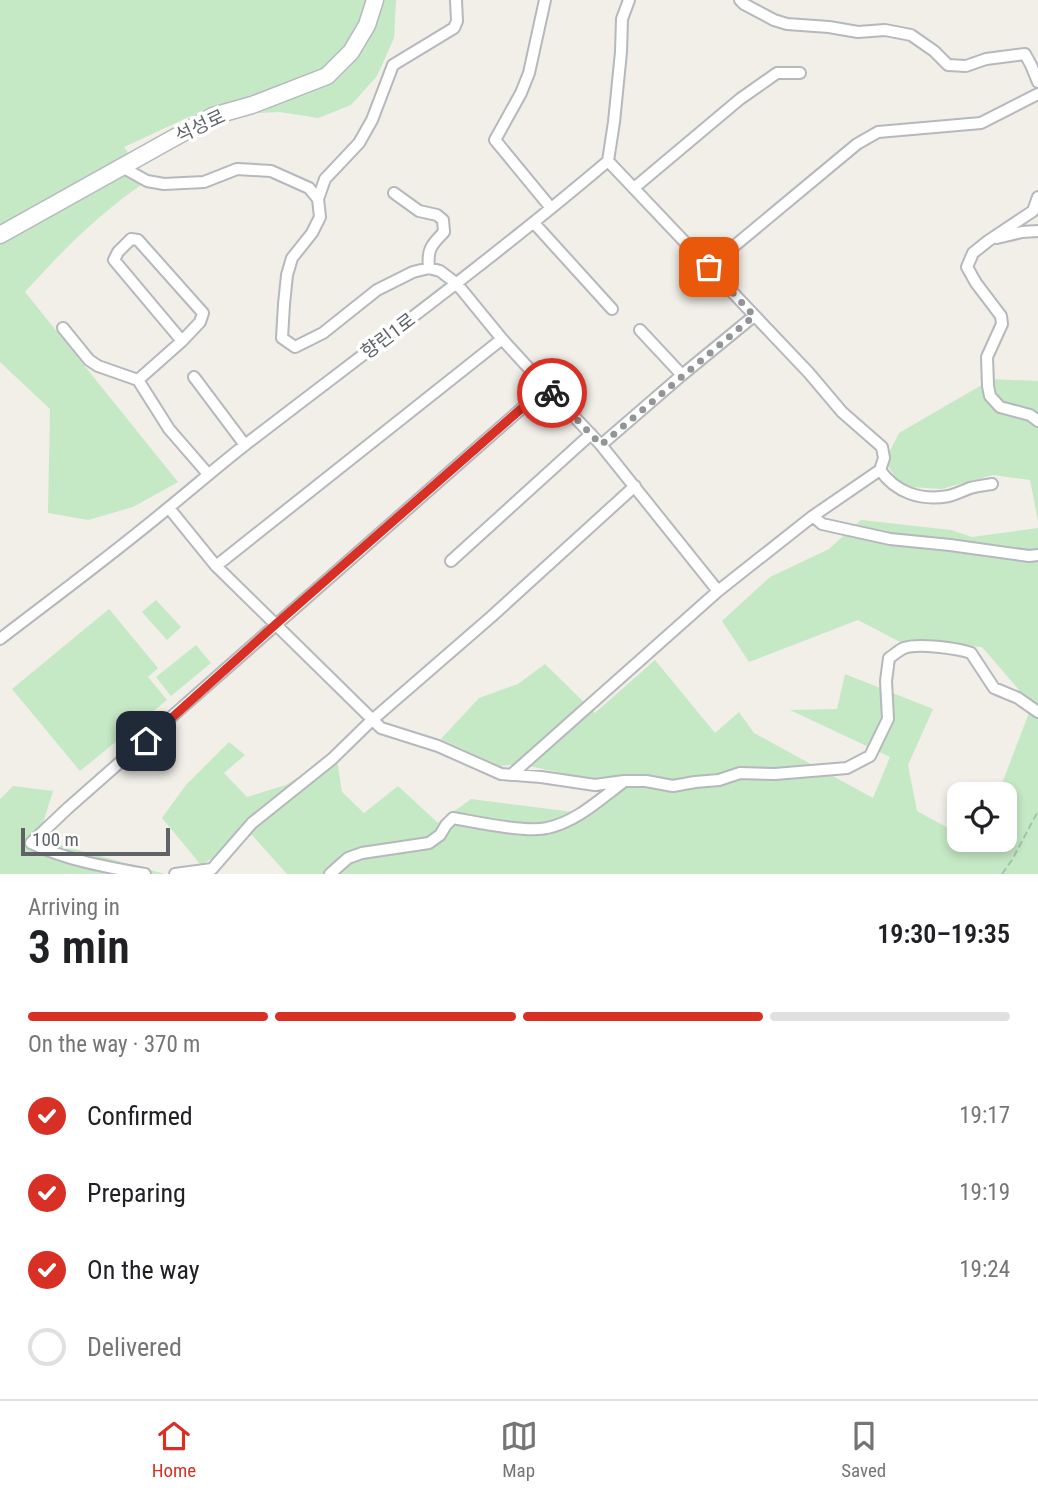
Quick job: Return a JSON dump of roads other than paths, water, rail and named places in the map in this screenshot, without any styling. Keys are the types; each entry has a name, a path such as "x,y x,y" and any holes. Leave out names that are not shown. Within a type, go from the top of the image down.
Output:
{"street":[{"name":"석성로","path":"0,235 213,116 252,105 327,76 351,52 368,25 375,0"},
{"path":"456,0 457,21 454,28 393,65 372,120 359,143 325,179 318,199 320,217 312,233 292,258 284,304 282,338 295,347 323,333 377,290 413,272 429,268 440,271 457,284 502,340 601,445 718,592"},
{"path":"545,0 530,73 495,140 551,208"},
{"path":"511,775 718,592 813,516 880,470 884,458 882,447 842,412 608,161 621,52 622,19 629,0"},
{"path":"740,0 774,20 787,24 858,32 885,30 911,35 948,65 966,66 1025,54 1038,82"},
{"path":"634,188 740,99 777,73 800,73"},
{"path":"709,267 856,144 878,132 981,123 1038,94"},
{"name":"향린1로","path":"0,639 169,508 245,445 457,284 608,161"},
{"path":"122,167 147,181 164,184 204,181 237,169 271,170 309,188 318,199"},
{"path":"394,193 419,211 437,215 443,220 444,232 429,249 429,268"},
{"path":"1038,197 1035,209 973,253 967,267 1001,316 1002,324 987,357 990,396 1000,407 1030,415 1038,421"},
{"path":"534,223 612,309"},
{"path":"988,241 1022,232 1038,231"},
{"path":"138,380 181,341 200,322 202,313 138,240 131,239 114,260 181,341"},
{"path":"601,445 754,316"},
{"path":"63,328 89,360 98,366 138,380 169,429 208,474"},
{"path":"640,330 682,375"},
{"path":"216,566 502,340"},
{"path":"194,377 245,445"},
{"path":"145,874 80,860 31,843 546,387"},
{"path":"452,561 591,434"},
{"path":"880,470 889,482 906,492 929,498 951,496 974,487 992,484"},
{"path":"175,874 212,869 251,823 332,759 371,721 491,617 635,486"},
{"path":"169,508 216,566 371,721 381,728 438,746 500,774 595,785 646,781 673,786 719,780 740,774 847,768 870,756 882,732 888,719 886,681 890,657 904,648 958,648 971,653 994,688 1018,698 1038,712"},
{"path":"813,516 822,524 890,539 1038,555"},
{"path":"330,874 348,858 429,843 440,835 453,818 505,827 545,829 578,816 624,781"}]}
